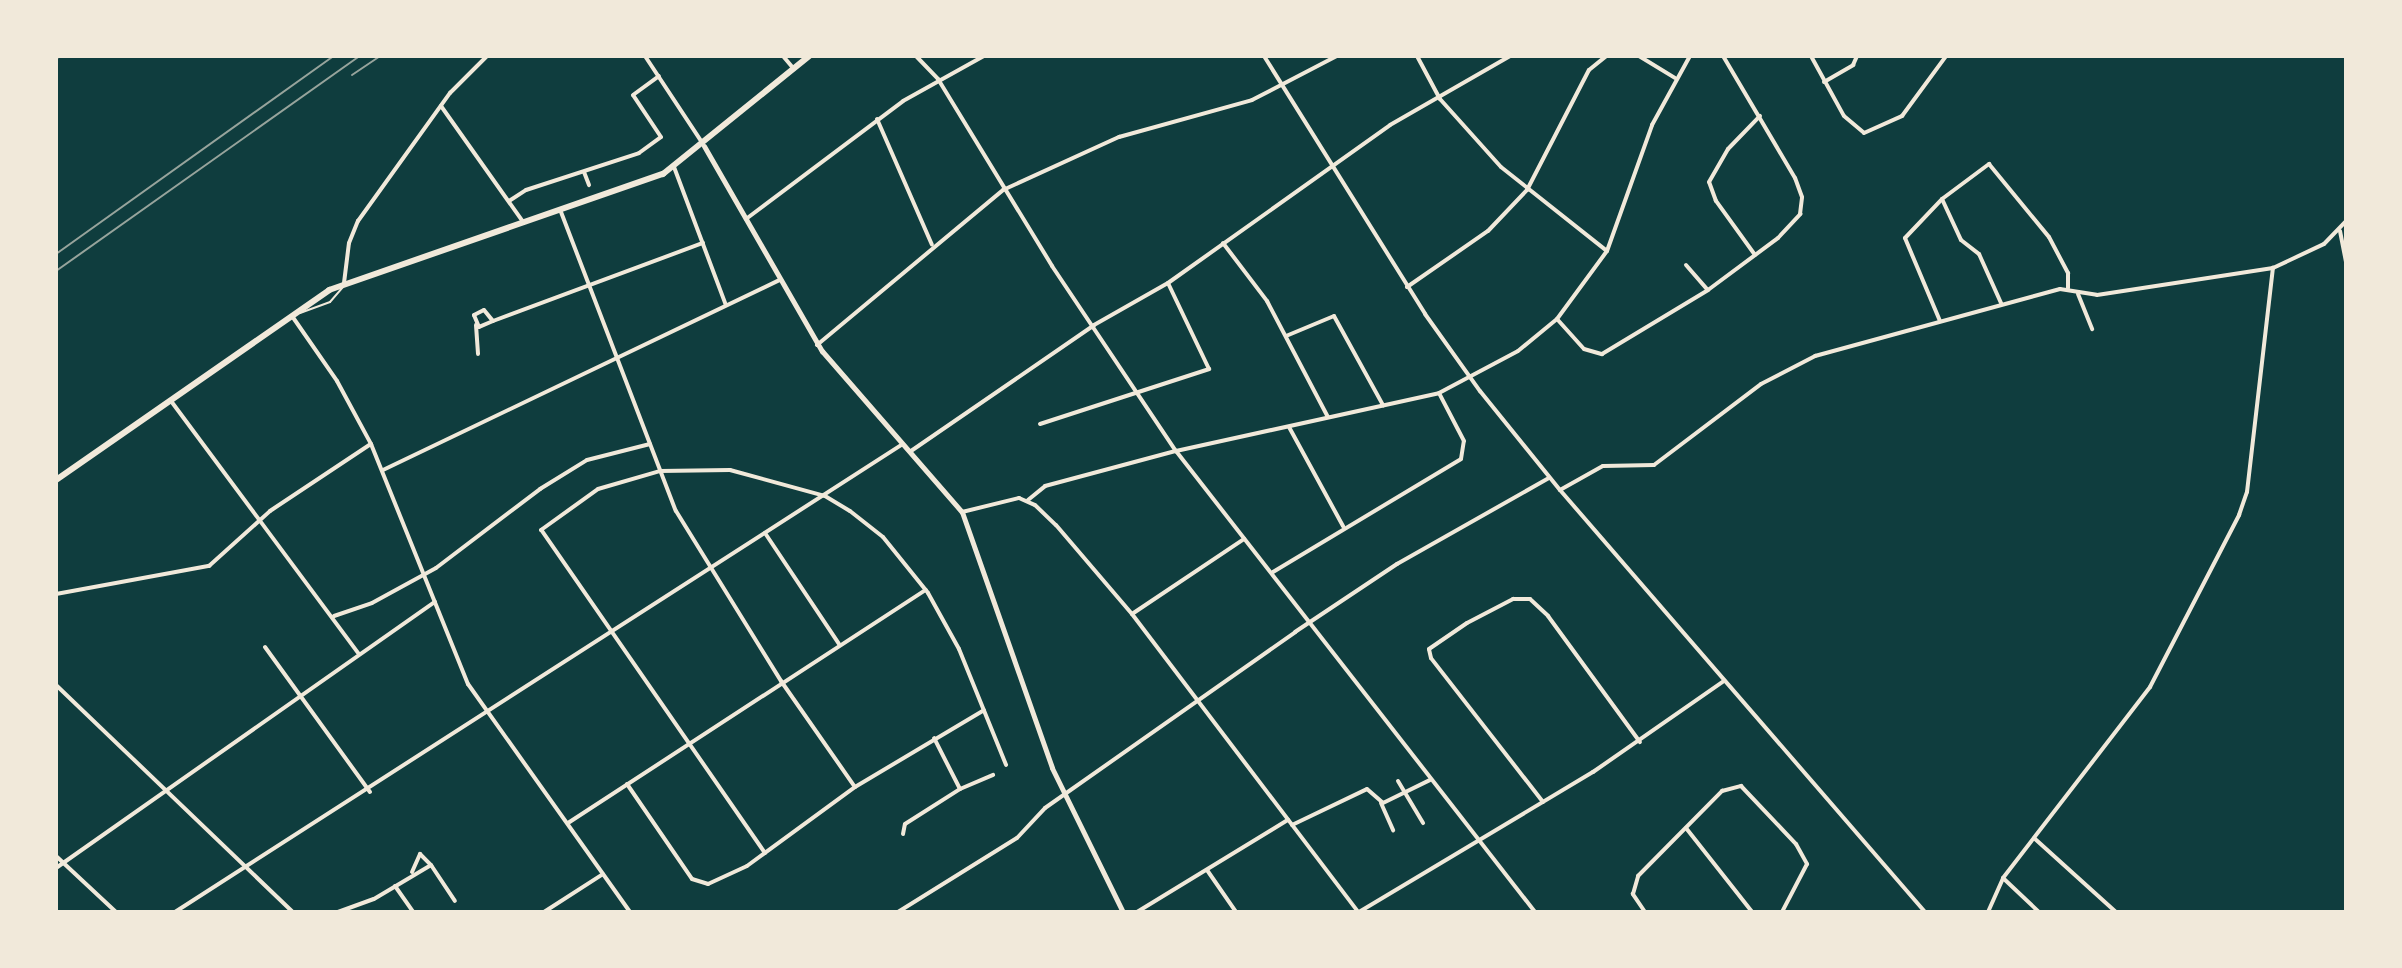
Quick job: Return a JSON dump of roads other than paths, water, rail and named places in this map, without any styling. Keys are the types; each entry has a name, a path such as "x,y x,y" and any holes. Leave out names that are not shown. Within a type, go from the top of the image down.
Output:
{"main road":[{"path":"56,480 291,314 344,283 633,188 674,167 704,146 809,56"}],"street":[{"path":"344,283 353,233 441,106 487,56"},
{"path":"645,56 704,146 817,345 962,512 1064,795 1123,912"},
{"path":"783,56 794,69"},
{"path":"916,56 938,79 1003,190 1176,451 1535,912"},
{"path":"746,219 877,119 938,79 984,56"},
{"path":"1264,56 1407,287 1471,378 1549,478 1925,912"},
{"path":"817,345 869,306 932,245 1003,190 1119,137 1283,87 1337,56"},
{"path":"1417,56 1440,99 1527,190 1607,251"},
{"path":"911,451 1094,325 1168,283 1332,165 1510,56"},
{"path":"1407,287 1488,231 1527,190 1589,70 1606,56"},
{"path":"1639,56 1675,78"},
{"path":"1028,500 1045,486 1176,451 1439,393 1471,378 1557,319 1607,251 1652,125 1675,78 1690,56"},
{"path":"1557,319 1584,349 1602,354 1708,290 1755,255 1800,214 1802,197 1760,116 1723,56"},
{"path":"1811,56 1855,130 1872,133 1902,116 1946,56"},
{"path":"1824,82 1853,65 1857,56"},
{"path":"509,201 639,153 661,137 633,95 659,76"},
{"path":"441,106 524,223"},
{"path":"1755,255 1716,201 1709,182 1728,149 1760,116"},
{"path":"877,119 932,245"},
{"path":"1940,321 1905,238 1942,199 1989,164 2049,237 2070,277 2068,289"},
{"path":"674,167 726,305"},
{"path":"584,172 589,185"},
{"path":"1942,199 1961,240 1979,254 2001,304"},
{"path":"561,212 660,471 708,569 855,787"},
{"path":"1560,490 1603,466 1654,465 1761,384 1801,361 2001,304 2068,289 2078,294 2144,288 2273,268 2311,252 2340,231 2346,221"},
{"path":"2340,231 2346,262"},
{"path":"476,325 703,243"},
{"path":"1223,243 1286,336 1328,417"},
{"path":"1686,265 1708,290"},
{"path":"1988,912 2003,878 2150,687 2239,515 2247,492 2273,268"},
{"path":"383,470 619,360 780,280"},
{"path":"1040,424 1140,395 1209,369 1168,283"},
{"path":"2078,294 2092,329"},
{"path":"478,354 474,315 484,310 493,321"},
{"path":"291,314 337,381 371,444 426,574 455,660 487,712 630,912"},
{"path":"1286,336 1334,316 1383,405"},
{"path":"1272,573 1343,526 1461,459 1464,441 1439,393"},
{"path":"170,399 334,616 358,653"},
{"path":"1289,427 1343,526"},
{"path":"56,594 201,569 261,521 371,444"},
{"path":"334,616 426,574 563,474 587,460 650,444"},
{"path":"175,912 370,792 609,631 903,444"},
{"path":"765,853 541,530 598,489 660,471 730,470 825,496 883,537 926,590 984,710 1006,765"},
{"path":"898,912 1017,838 1064,795 1309,622 1397,564 1549,478"},
{"path":"962,512 1009,498 1028,500 1090,561 1358,912 1640,742 1724,681"},
{"path":"765,533 839,644"},
{"path":"1132,614 1244,539"},
{"path":"568,823 781,681 926,590"},
{"path":"1543,802 1429,649 1513,599 1530,599 1548,616 1640,742"},
{"path":"56,868 167,787 435,602"},
{"path":"265,647 302,693 370,792"},
{"path":"56,685 250,866 293,912"},
{"path":"627,784 697,883 724,879 855,787 984,710"},
{"path":"934,738 960,789"},
{"path":"903,834 905,824 960,789 993,775"},
{"path":"1380,802 1430,780"},
{"path":"1398,781 1423,823"},
{"path":"1645,912 1633,894 1638,876 1722,791 1741,786 1751,790 1796,844 1807,864 1782,912"},
{"path":"1292,825 1367,789 1380,802 1393,830"},
{"path":"1137,912 1288,820"},
{"path":"1686,828 1752,912"},
{"path":"2034,838 2116,912"},
{"path":"411,874 417,855 431,865 455,901"},
{"path":"56,856 116,912"},
{"path":"338,912 395,886 431,865"},
{"path":"1207,870 1236,912"},
{"path":"544,912 603,874"},
{"path":"2003,878 2039,912"},
{"path":"395,886 413,912"}],"lane":[{"path":"557,201 561,212"}],"railway":[{"path":"56,59 60,56"},
{"path":"56,254 334,56"},
{"path":"56,271 360,56"},
{"path":"352,75 380,56"}]}
